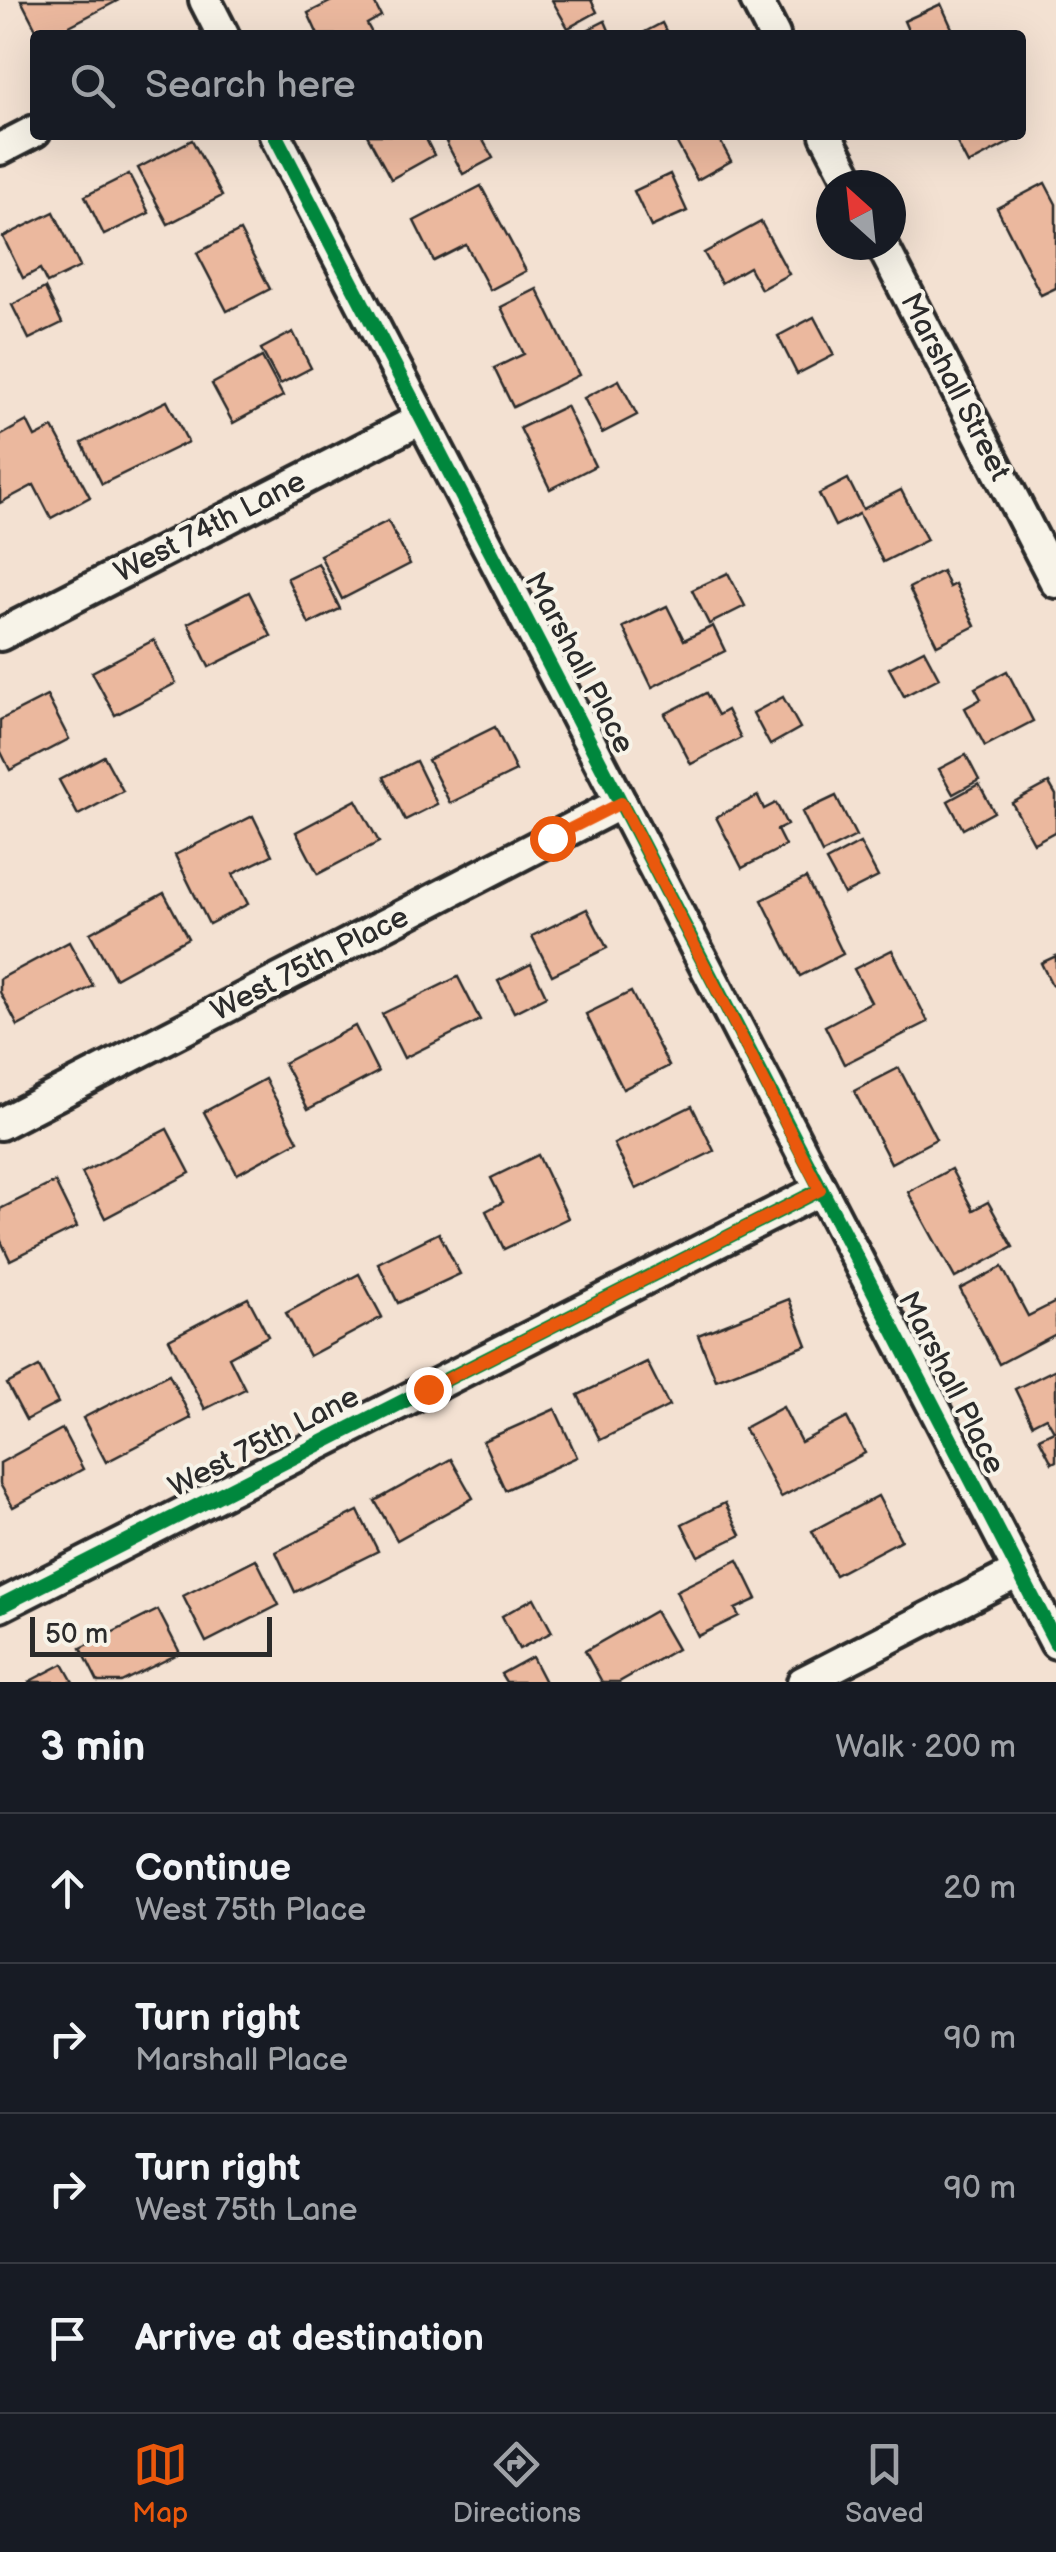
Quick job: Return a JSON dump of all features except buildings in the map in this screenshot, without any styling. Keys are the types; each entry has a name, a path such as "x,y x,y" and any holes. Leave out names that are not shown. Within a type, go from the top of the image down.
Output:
{"street":[{"path":"206,0 221,30"},
{"path":"756,0 771,30"},
{"path":"0,149 30,134"},
{"name":"Marshall Place","path":"278,140 1056,1643"},
{"path":"829,140 844,170"},
{"name":"Marshall Street","path":"890,260 1056,582"},
{"name":"West 74th Lane","path":"0,634 421,419"},
{"name":"West 75th Place","path":"0,1124 621,803"},
{"name":"West 75th Lane","path":"0,1606 820,1190"},
{"path":"803,1682 1018,1572"}],"cycle path":[{"path":"278,140 1056,1643"},
{"path":"0,1606 820,1190"}],"route":[{"path":"428,1389 820,1190 621,803 552,838"}]}
